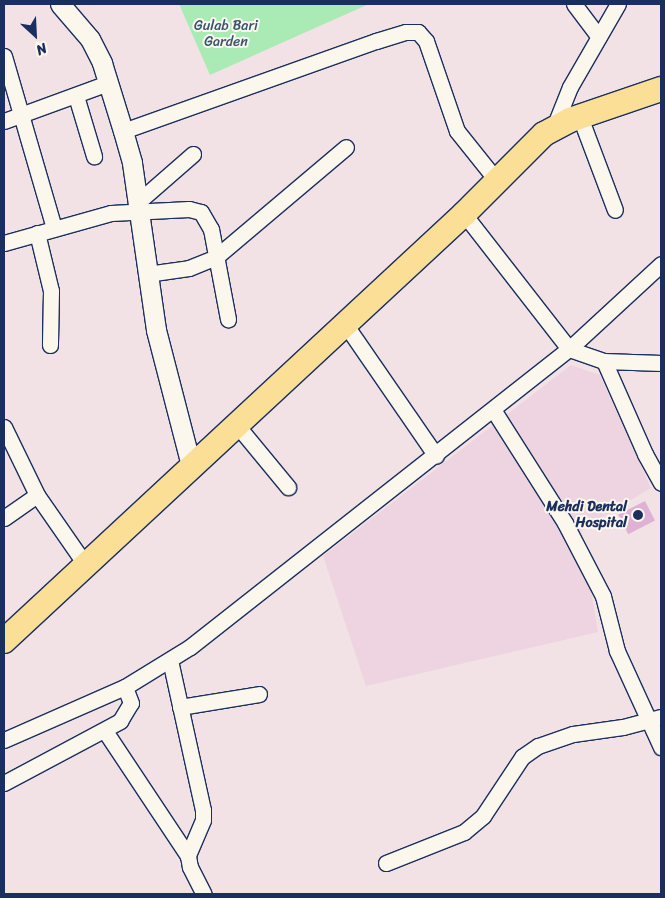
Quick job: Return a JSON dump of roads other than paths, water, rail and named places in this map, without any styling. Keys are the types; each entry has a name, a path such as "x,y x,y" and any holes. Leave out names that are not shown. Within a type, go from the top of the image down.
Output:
{"main road":[{"path":"4,641 464,214 554,127 661,89"}],"street":[{"path":"60,4 90,39 108,83 123,131 139,206 147,274 169,391 192,466"},
{"path":"574,4 599,37"},
{"path":"554,127 570,87 618,4"},
{"path":"123,131 376,41 406,32 418,32 426,41 457,131 497,182"},
{"path":"4,56 54,228"},
{"path":"4,121 108,83"},
{"path":"76,96 94,156"},
{"path":"580,117 616,210"},
{"path":"147,274 189,268 216,257 346,147"},
{"path":"139,206 193,154"},
{"path":"4,243 96,216 139,206 189,209 200,212 211,229 228,319"},
{"path":"464,214 570,349 604,361 661,363"},
{"path":"37,233 51,291 50,345"},
{"path":"4,740 125,687 170,660 494,411 570,349 661,264"},
{"path":"345,324 436,456"},
{"path":"604,361 645,454 661,483"},
{"path":"494,411 565,523 603,596 616,651 655,719 661,747"},
{"path":"236,424 288,487"},
{"path":"4,427 38,495 85,564"},
{"path":"4,518 38,495"},
{"path":"170,660 203,810 203,820 188,856"},
{"path":"4,783 105,731 127,713 131,703 125,687"},
{"path":"180,707 259,694"},
{"path":"386,863 452,839 475,824 518,762 538,746 573,734 655,719"},
{"path":"105,731 188,856 204,894"}],"place":[{"name":"Mehdi Dental Hospital","path":"638,515"}],"park label":[{"name":"Gulab Bari Garden","path":"226,34"}]}
